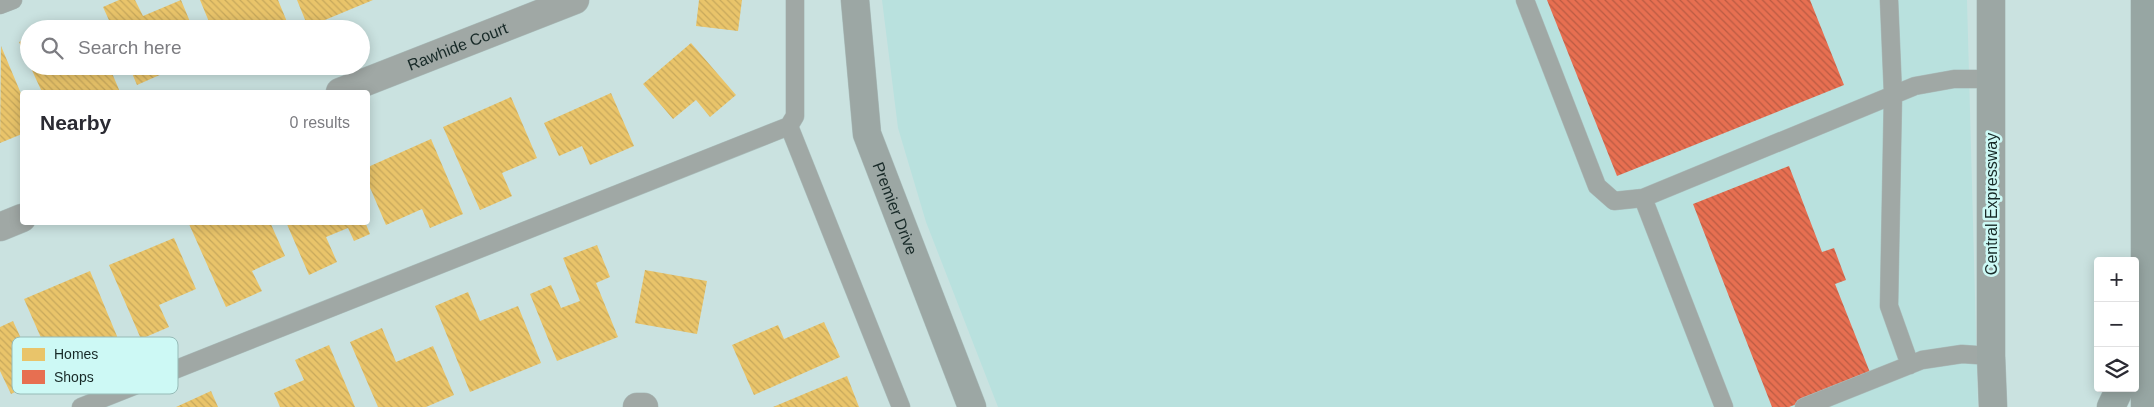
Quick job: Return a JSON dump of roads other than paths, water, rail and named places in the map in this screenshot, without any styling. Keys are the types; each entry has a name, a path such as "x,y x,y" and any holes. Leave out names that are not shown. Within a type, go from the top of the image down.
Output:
{"highway":[{"path":"2145,407 2140,349 2146,0"},
{"path":"2111,407 2118,392"}],"street":[{"name":"Rawhide Court","path":"345,90 575,0"},
{"name":"Premier Drive","path":"855,0 867,134 972,407"},
{"name":"Central Expressway","path":"1991,0 1991,356 1993,407"},
{"path":"0,227 20,219"},
{"path":"638,407 644,407"}],"lane":[{"path":"0,5 13,0"},
{"path":"178,369 789,126 795,116 795,0"},
{"path":"1525,0 1597,186 1614,201 1643,198 1915,86 1954,79 1991,79"},
{"path":"1889,0 1893,94 1889,306 1910,365"},
{"path":"789,126 901,407"},
{"path":"1643,198 1724,407"},
{"path":"1804,407 1922,360 1962,354 1991,356"},
{"path":"81,407 114,394"}]}
